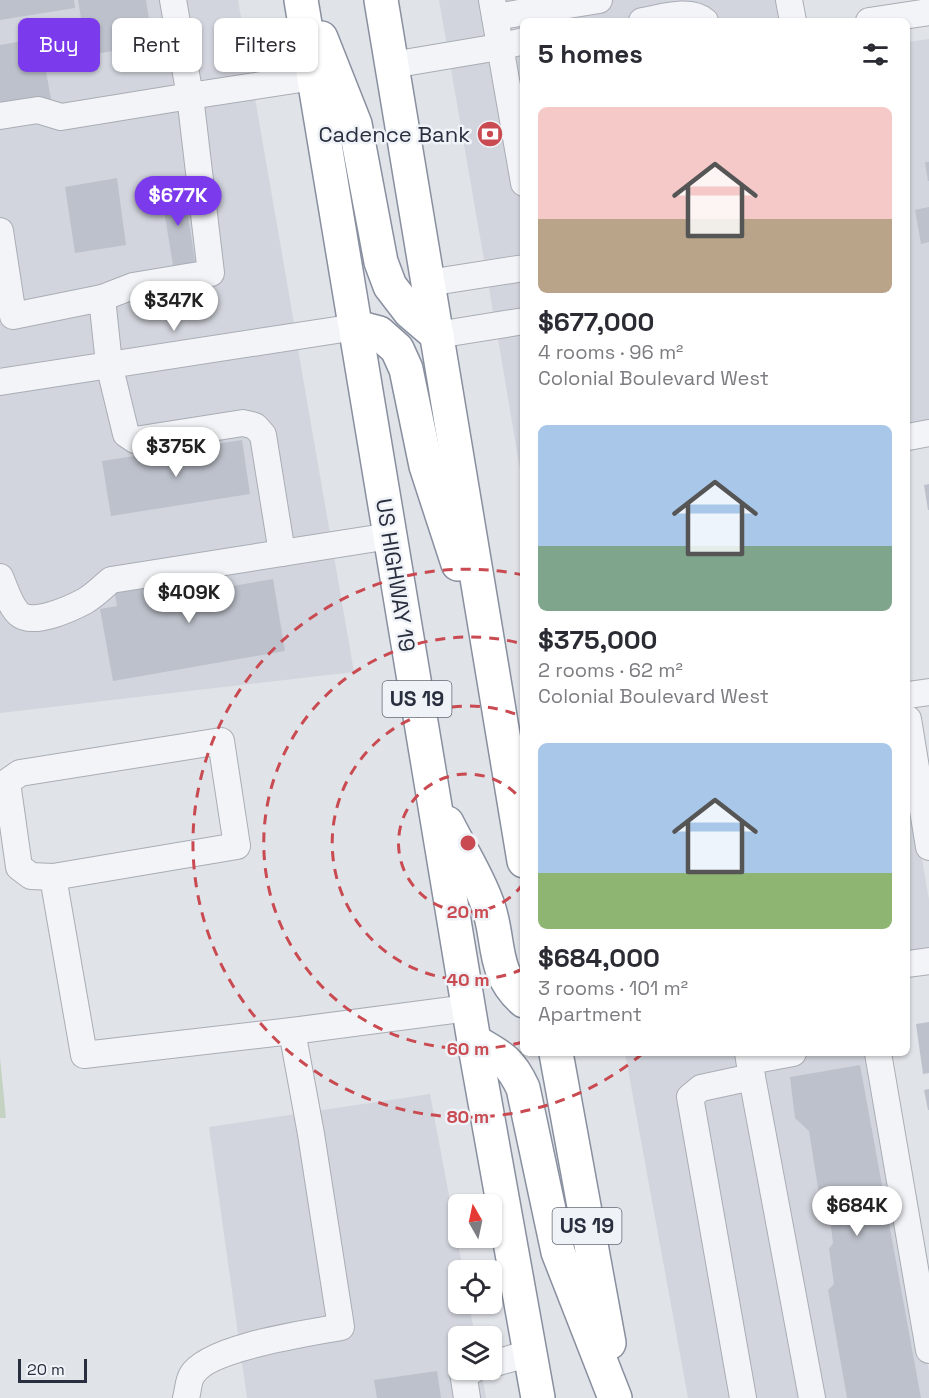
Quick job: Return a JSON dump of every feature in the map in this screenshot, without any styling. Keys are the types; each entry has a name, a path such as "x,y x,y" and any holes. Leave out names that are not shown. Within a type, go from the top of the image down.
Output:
{"highway":[{"name":"US HIGHWAY 19","path":"301,0 468,1008 538,1398"},
{"path":"306,0 356,124 381,262 390,286 410,312 436,335"},
{"path":"381,0 491,663"},
{"path":"356,327 379,333 397,349 406,369 426,466 513,731 520,814"},
{"path":"433,795 487,903 502,973 514,993 520,998"},
{"path":"474,1041 499,1055 514,1069 524,1088 558,1252 617,1398"},
{"name":"US 19","path":"557,1056 617,1398"}],"street":[{"path":"0,231 6,317 102,298 133,286 211,273 190,96 173,0"},
{"path":"520,140 511,44 493,8 599,0"},
{"path":"789,0 792,18"},
{"path":"889,18 929,12"},
{"path":"662,18 689,14 703,18"},
{"path":"392,65 511,44"},
{"path":"0,116 38,110 61,117 314,76"},
{"path":"428,283 520,269"},
{"path":"102,298 109,364 126,434 135,440 243,423 255,426 262,435 282,553"},
{"path":"436,335 520,322"},
{"path":"0,382 356,327"},
{"path":"910,437 929,433"},
{"path":"0,577 13,606 20,615 33,620 87,600 111,580 390,536"},
{"path":"910,695 929,692"},
{"path":"910,730 929,847"},
{"path":"221,741 237,846 53,877 31,876 19,867 7,782 20,773 221,741"},
{"path":"53,877 84,1055 468,1008"},
{"path":"910,964 929,961"},
{"path":"186,1398 192,1375 210,1360 240,1348 341,1327 311,1134 292,1031"},
{"path":"743,1398 690,1097 701,1088 750,1064 781,1056"},
{"path":"879,1056 929,1350"},
{"path":"750,1064 812,1398"},
{"path":"502,1361 530,1353"},
{"path":"464,1380 467,1398"}],"shaded area":[{"path":"0,0 238,0 241,18 214,18 214,72 250,72 294,323 0,368"},
{"path":"439,0 788,0 792,18 520,18 520,254 484,260"},
{"path":"929,39 929,420 910,423 910,42"},
{"path":"520,282 520,308 493,313 489,287"},
{"path":"520,335 520,469 498,339"},
{"path":"298,349 354,672 0,713 0,395"},
{"path":"910,788 929,900 929,948 910,951"},
{"path":"626,1056 879,1056 929,1371 929,1398 688,1398"},
{"path":"430,1094 449,1194 448,1248 459,1248 461,1260 448,1260 448,1314 471,1314 473,1326 448,1326 448,1380 483,1380 486,1398 247,1398 209,1127"}],"green space":[{"path":"0,1058 6,1118 0,1118"}],"building":[{"path":"0,0 74,0 75,8 0,20"},
{"path":"78,0 146,0 149,18 112,18 112,51 100,53 100,18 81,18"},
{"path":"18,42 18,72 46,72 51,99 0,108 0,45"},
{"path":"925,162 929,162 929,181 928,181"},
{"path":"182,177 197,274 175,277 159,180"},
{"path":"117,178 126,245 75,253 65,187"},
{"path":"929,207 929,242 921,244 915,210"},
{"path":"242,440 250,494 111,516 102,461"},
{"path":"929,484 929,510 928,510 924,485"},
{"path":"218,570 221,588 273,579 285,651 113,681 100,609 117,606 114,588"},
{"path":"929,1022 929,1073 923,1074 916,1024"},
{"path":"860,1065 921,1398 847,1398 828,1290 834,1284 829,1249 833,1243 831,1226 827,1211 821,1207 809,1131 795,1118 790,1077"},
{"path":"929,1089 929,1110 928,1110 924,1090"},
{"path":"437,1371 441,1398 377,1398 374,1380"}],"place":[{"name":"Cadence Bank","path":"490,134"}]}
